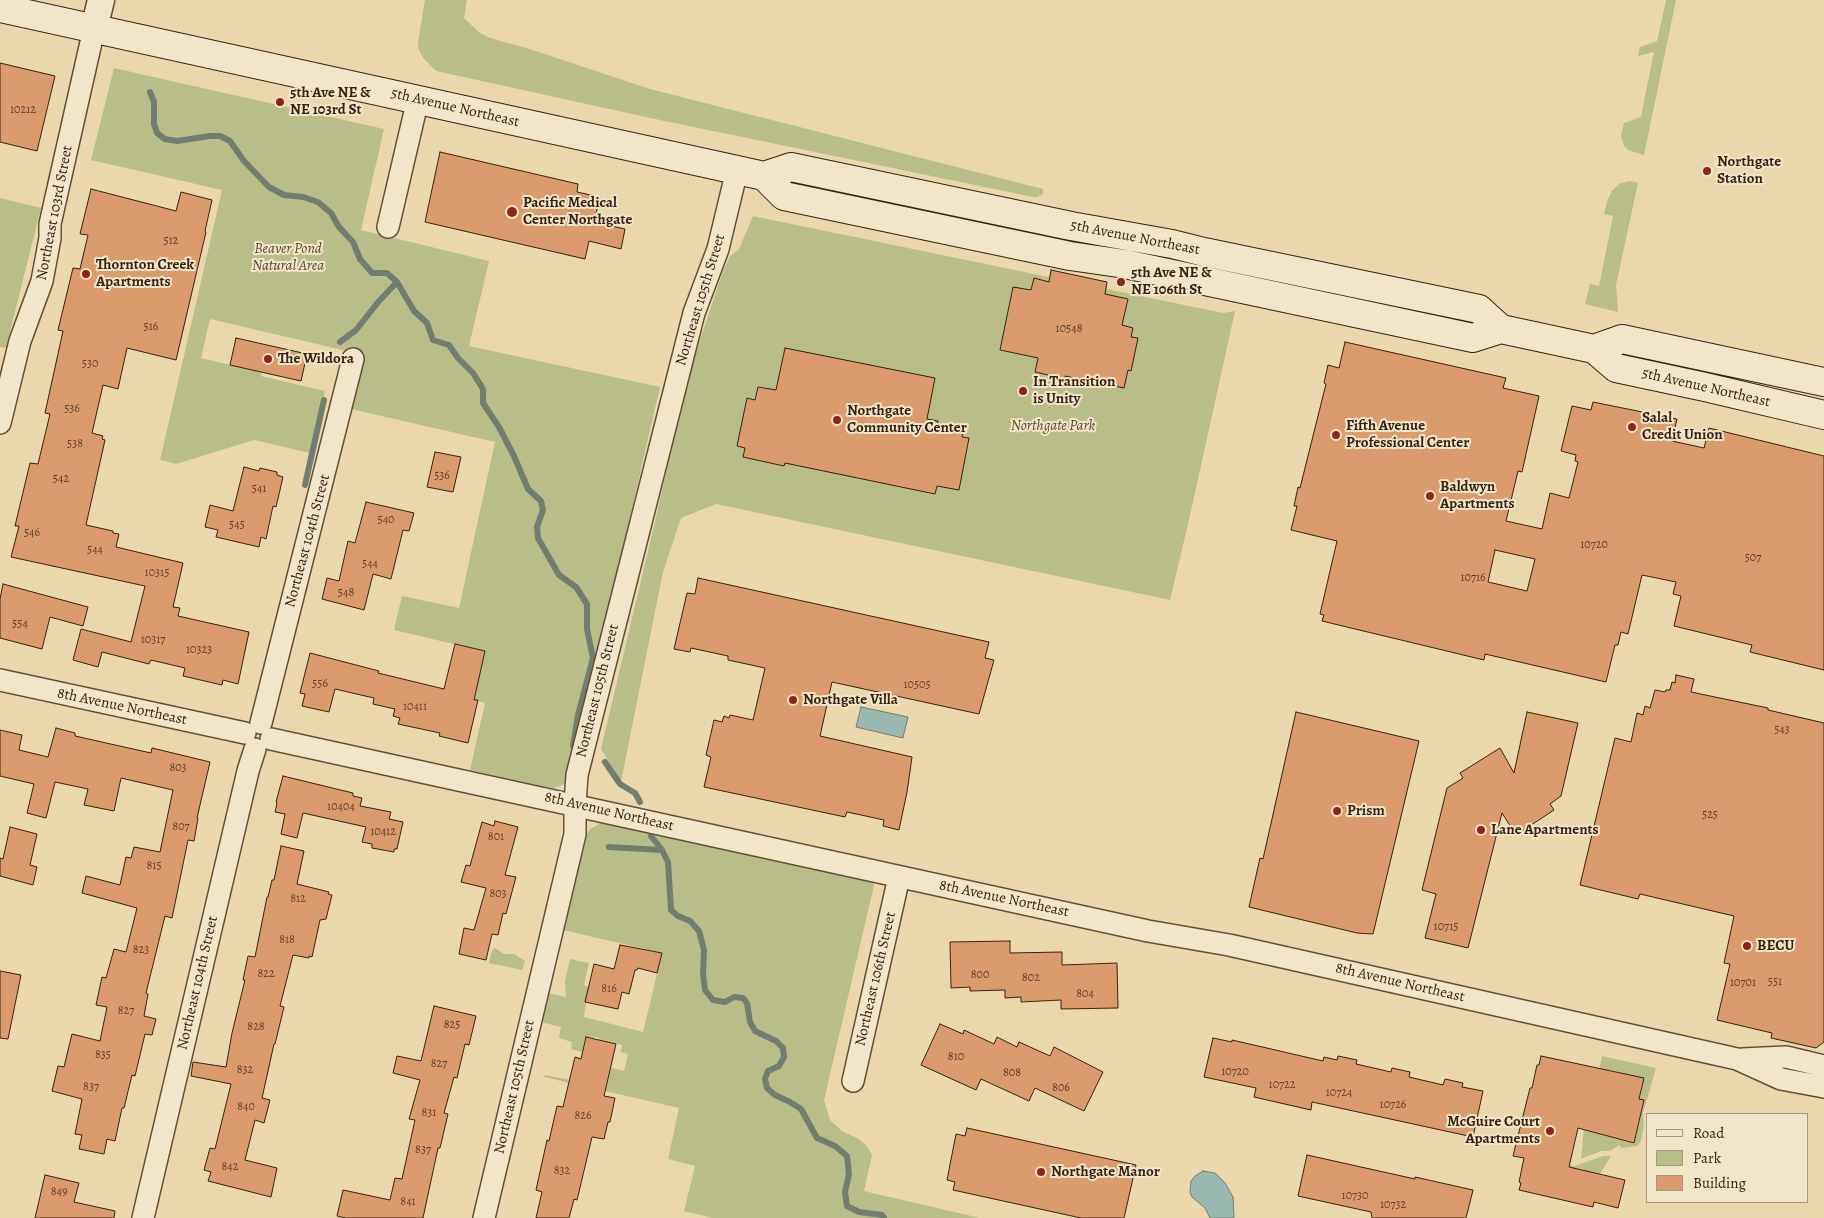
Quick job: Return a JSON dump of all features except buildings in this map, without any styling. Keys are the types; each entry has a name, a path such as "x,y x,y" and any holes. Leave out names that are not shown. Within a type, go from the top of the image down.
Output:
{"main road":[{"name":"5th Avenue Northeast","path":"0,8 764,176 784,196 1070,256 1125,264 1473,338 1501,329 1594,349 1616,368 1824,415"},
{"name":"5th Avenue Northeast","path":"1594,349 1622,339 1824,382"}],"street":[{"name":"Northeast 103rd Street","path":"0,423 20,341 42,281 50,238 50,224 101,0"},
{"path":"388,227 418,99"},
{"name":"Northeast 105th Street","path":"484,1218 575,834 577,774 694,313 718,249 738,170"},
{"name":"Northeast 104th Street","path":"143,1218 248,771 353,358"},
{"name":"8th Avenue Northeast","path":"0,680 393,767 575,804 650,823 711,834 1148,931 1229,945 1737,1059 1781,1079 1824,1087"},
{"name":"Northeast 106th Street","path":"852,1081 899,877"},
{"name":"8th Avenue Northeast","path":"1737,1059 1786,1057 1824,1066"}],"green space":[{"path":"425,0 467,0 464,18 480,33 490,38 530,49 650,89 1043,189 1043,194 1033,197 655,119 436,71 424,59 419,50 418,42"},
{"path":"1666,0 1676,0 1644,155 1628,150 1624,146 1621,135 1624,123 1641,117 1654,52 1638,56 1640,47 1657,41"},
{"name":"Beaver Pond Natural Area","path":"114,68 384,129 361,230 489,261 469,346 660,387 571,773 564,784 551,788 470,770 485,703 474,700 477,689 450,683 462,646 394,630 402,596 459,608 495,442 351,409 364,355 210,319 201,358 261,372 261,376 325,391 310,453 254,440 176,464 160,460 222,190 91,160"},
{"path":"1629,181 1638,183 1616,285 1618,312 1585,304 1590,284 1599,286 1613,216 1604,214 1608,199 1612,191 1619,184"},
{"path":"0,198 41,208 6,348 0,347"},
{"name":"Northgate Park","path":"753,216 1223,313 1235,311 1189,520 1170,600 716,504 681,518 663,572 621,782 601,749 686,382 723,271 730,256 739,249"},
{"path":"601,823 875,881 824,1100 830,1120 842,1131 857,1138 866,1145 872,1155 864,1191 980,1218 713,1218 684,1211 695,1166 668,1159 679,1108 544,1077 545,1075 606,1087 611,1068 624,1071 628,1054 621,1052 622,1045 599,1040 599,1038 594,1037 586,1037 582,1052 571,1049 572,1042 559,1038 561,1027 541,1022 548,993 566,997 565,981 570,959 589,963 584,985 588,987 584,1017 643,1032 662,953 563,930 585,836 590,829"},
{"path":"495,948 504,954 514,954 525,961 522,970 489,963 491,952"},
{"path":"1602,1056 1656,1068 1643,1113 1644,1126 1641,1141 1637,1146 1622,1148 1619,1145 1610,1151 1601,1151 1581,1159 1584,1129 1611,1133 1610,1137 1634,1144 1644,1101 1639,1099 1644,1078 1599,1069"},
{"path":"1603,1156 1611,1156 1600,1174 1590,1172 1590,1174 1568,1174 1568,1165 1575,1166"}],"water":[{"path":"861,707 908,717 903,738 856,727"},
{"path":"1203,1171 1215,1173 1225,1183 1233,1197 1234,1218 1210,1218 1205,1208 1192,1197 1190,1192 1191,1181"}],"waterway":[{"path":"150,92 154,102 154,124 157,133 165,139 177,141 220,136 230,141 244,161 269,187 284,195 303,197 318,202 331,213 339,227 353,242 360,259 372,273 387,273 397,282 414,311 427,323 433,340 449,345 458,358 473,373 483,389 483,403 499,427 528,489 541,501 543,510 537,527 538,538 559,575 576,587 587,604 587,629 593,658 578,715 573,746"},
{"path":"340,342 356,330 397,282"},
{"path":"305,485 324,400"},
{"path":"605,762 620,784 635,793 640,802"},
{"path":"651,836 662,850 668,862 671,910 678,916 690,921 699,931 704,950 703,974 705,990 713,1000 725,1002 734,997 743,998 747,1003 750,1022 755,1031 776,1041 783,1048 784,1057 779,1066 768,1071 765,1079 767,1088 775,1095 801,1109 817,1138 835,1146 847,1156 849,1174 845,1192 847,1206 859,1212 882,1215 884,1218"},
{"path":"609,847 662,850"}],"place":[{"name":"5th Ave NE & NE 103rd St","path":"280,102"},
{"name":"Northgate Station","path":"1707,171"},
{"name":"Pacific Medical Center Northgate","path":"512,212"},
{"name":"Thornton Creek Apartments","path":"86,274"},
{"name":"5th Ave NE & NE 106th St","path":"1121,282"},
{"name":"The Wildora","path":"268,359"},
{"name":"In Transition is Unity","path":"1023,391"},
{"name":"Northgate Community Center","path":"837,420"},
{"name":"Salal Credit Union","path":"1632,427"},
{"name":"Fifth Avenue Professional Center","path":"1336,435"},
{"name":"Baldwyn Apartments","path":"1430,496"},
{"name":"Northgate Villa","path":"793,700"},
{"name":"Prism","path":"1337,811"},
{"name":"Lane Apartments","path":"1481,830"},
{"name":"BECU","path":"1747,946"},
{"name":"McGuire Court Apartments","path":"1550,1131"},
{"name":"Northgate Manor","path":"1041,1172"}]}
